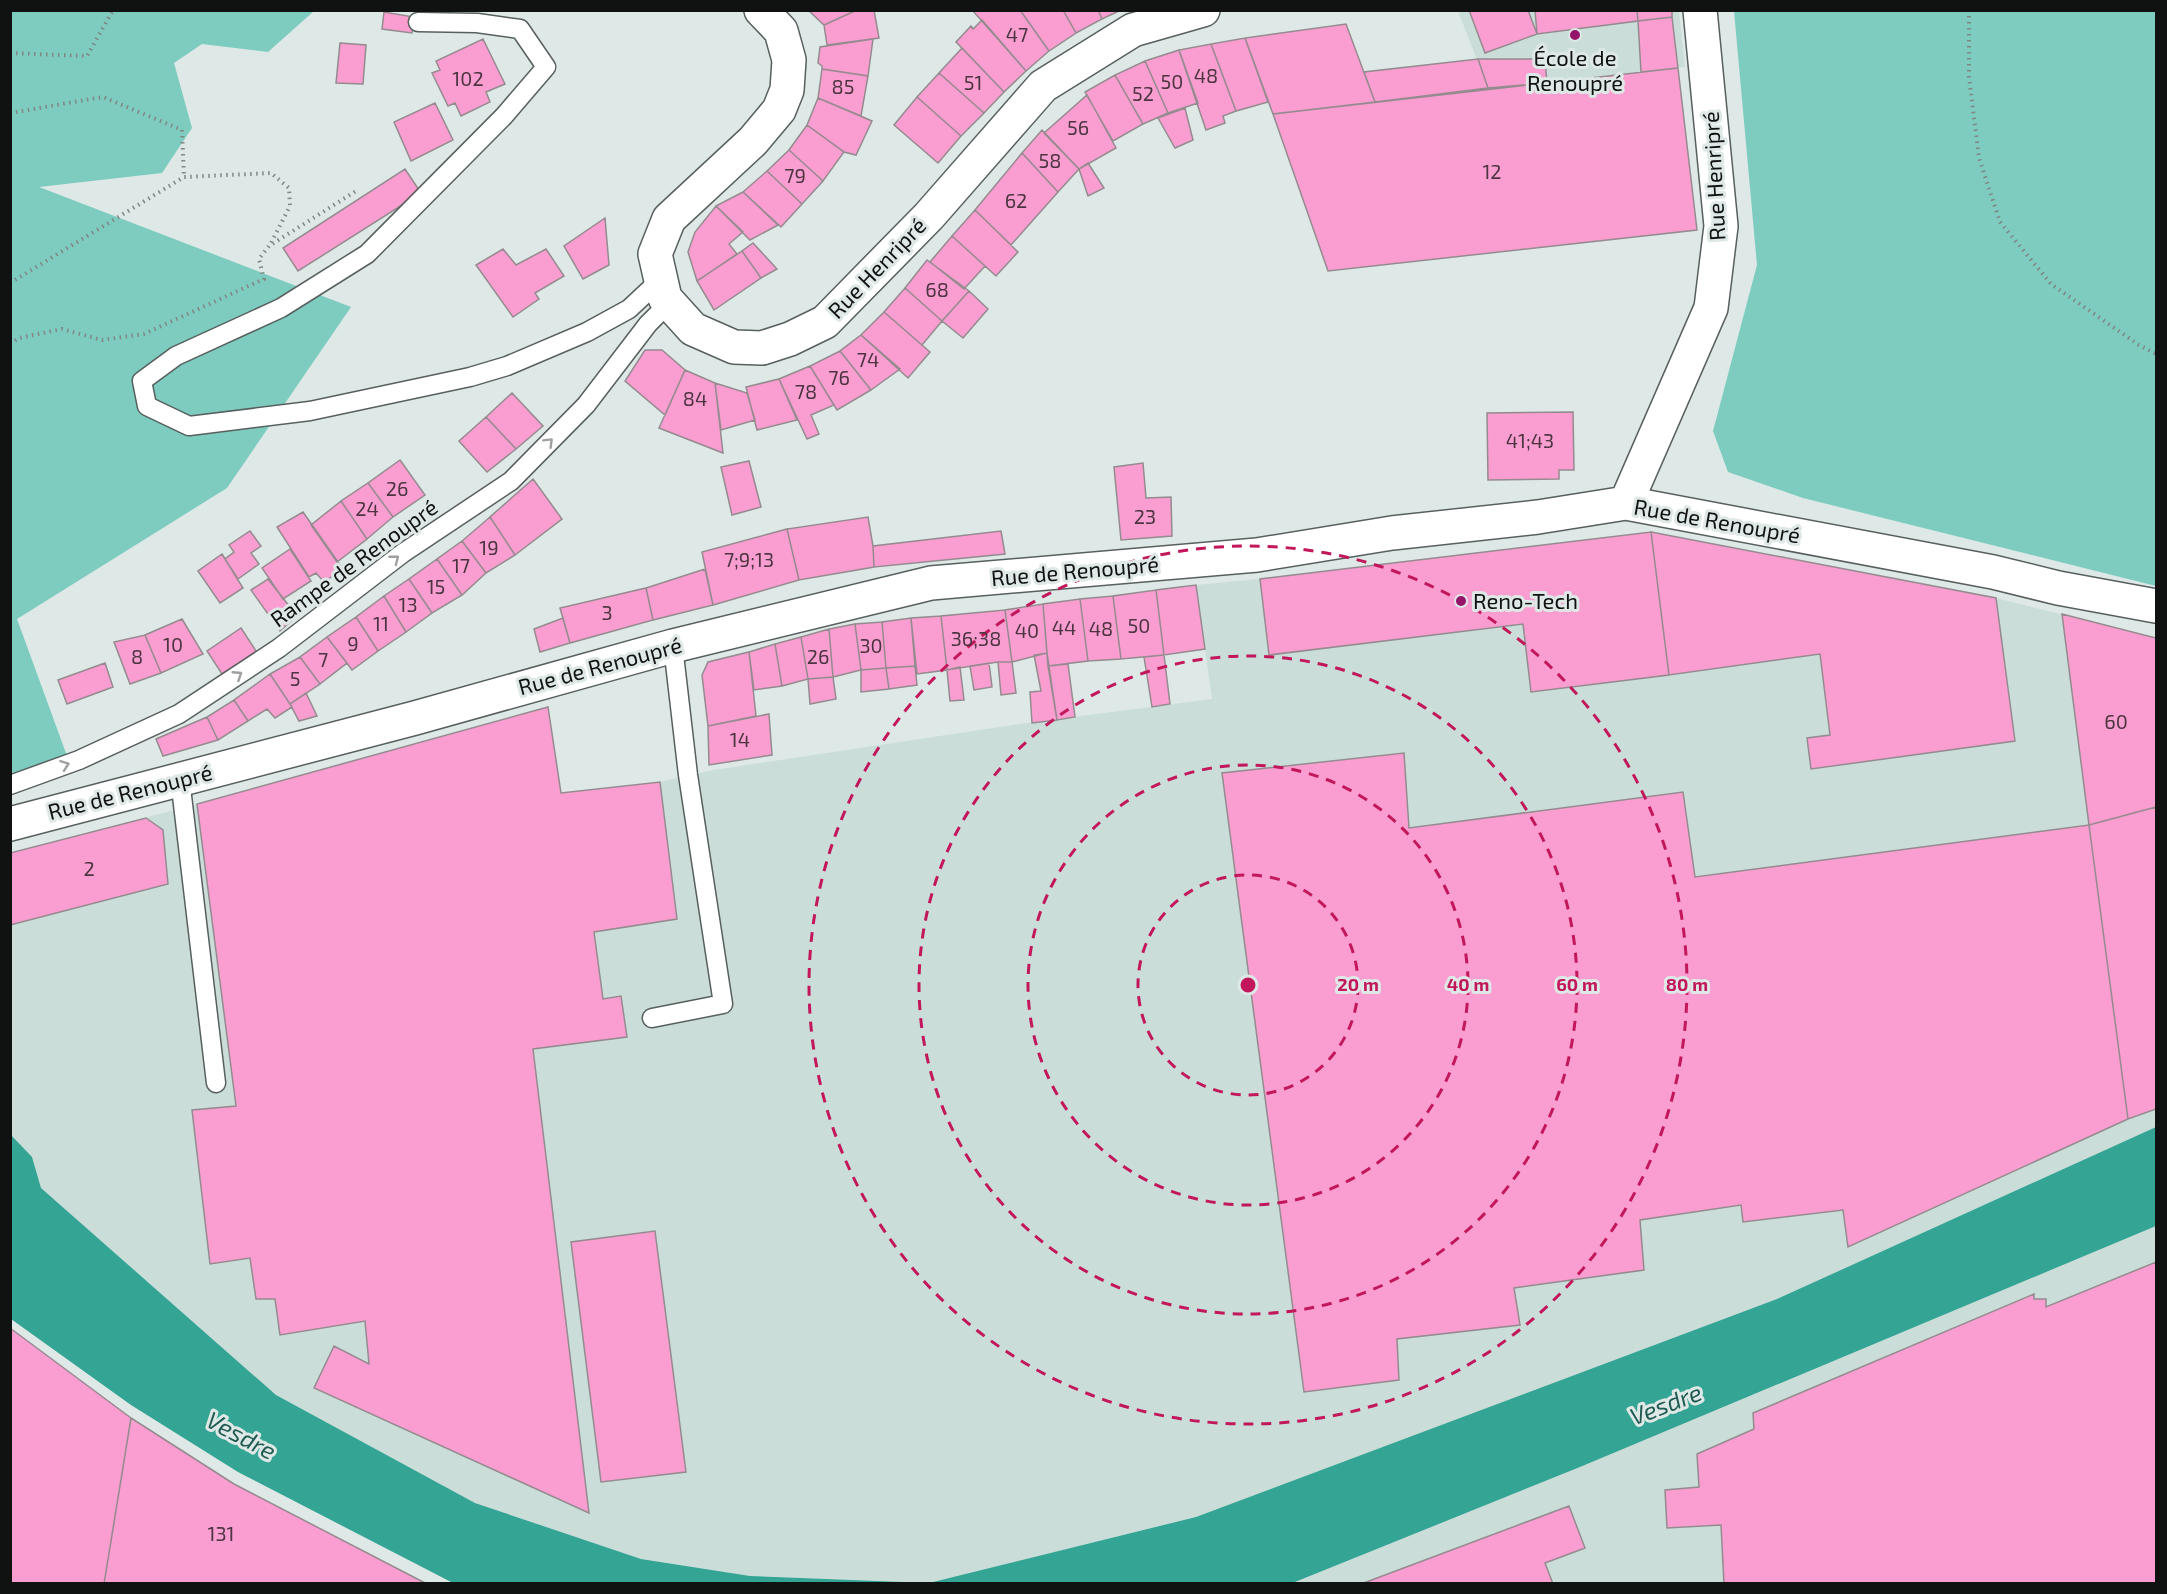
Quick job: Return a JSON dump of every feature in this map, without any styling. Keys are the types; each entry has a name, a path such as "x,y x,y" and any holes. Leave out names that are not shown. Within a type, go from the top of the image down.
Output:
{"street":[{"path":"665,291 655,254 669,219 753,141 779,110 787,90 789,60 781,31 761,10"},
{"name":"Rue Henripré","path":"665,291 693,329 734,347 762,348 790,339 825,322 929,216 1043,86 1133,30 1203,10"},
{"name":"Rue Henripré","path":"1626,503 1711,308 1721,226 1700,10"},
{"name":"Rue de Renoupré","path":"10,824 415,718 673,646 931,583 1257,555 1392,533 1538,517 1626,503 1993,572 2058,588 2157,606"}],"lane":[{"path":"418,22 477,23 520,29 546,67 504,116 367,254 281,308 176,356 142,381 147,406 189,426 310,411 470,377 507,366 587,332 665,291"},
{"name":"Rampe de Renoupré","path":"10,785 79,760 179,714 279,648 403,553 511,481 586,405 648,324 665,291"},
{"path":"652,1018 723,1004 688,775 673,646"},
{"path":"180,779 216,1083"}],"path":[{"path":"10,53 87,56 112,12 111,10"},
{"path":"1969,10 1970,77 1979,158 2000,222 2051,284 2139,345 2157,354"},
{"path":"10,113 103,97 182,130 184,177"},
{"path":"10,283 184,177 271,173 289,188 290,206 270,246"},
{"path":"10,337 19,338 62,329 102,340 144,334 264,279 259,258 270,246 356,191"},
{"path":"10,344 19,338"}],"shaded area":[{"path":"10,11 314,11 268,52 202,44 174,63 192,128 162,173 39,187 351,307 227,488 17,619 67,756 11,775"},
{"name":"École de Renoupré","path":"1458,11 1679,11 1685,67 1488,88"},
{"path":"1734,11 2156,11 2156,586 1803,498 1728,472 1713,431 1757,265"},
{"path":"1651,532 1996,598 2156,638 2156,1127 1777,1299 1196,1517 929,1583 750,1576 641,1559 475,1503 276,1395 41,1188 32,1158 11,1135 11,853 548,707 561,793 660,782 714,770 1020,724 1212,699 1196,585"},
{"path":"2156,1226 2156,1583 1290,1584 1580,1467"}],"water":[{"name":"Vesdre","path":"2156,1127 2156,1226 1580,1467 1290,1584 453,1583 238,1472 131,1405 11,1319 11,1135 32,1157 41,1188 276,1395 475,1503 641,1559 750,1576 929,1583 1196,1517 1777,1299"}],"building":[{"path":"808,10 857,10 824,25"},
{"path":"857,10 874,10 879,38 827,45 824,25"},
{"path":"1020,10 1063,10 1076,33 1049,51"},
{"path":"1020,10 1049,51 1026,71 973,11"},
{"path":"1063,10 1098,10 1102,19 1076,33"},
{"path":"1098,10 1121,10 1102,19"},
{"path":"1469,10 1528,10 1537,34 1485,53"},
{"path":"1535,10 1637,10 1638,21 1537,34"},
{"path":"1637,10 1672,10 1672,17 1638,21"},
{"path":"384,12 414,17 412,33 382,29"},
{"path":"1672,17 1678,68 1641,72 1638,21"},
{"path":"982,20 1026,71 1004,92 956,42 971,26 973,29"},
{"path":"1346,24 1375,102 1273,114 1245,38"},
{"path":"1245,38 1268,102 1236,111 1211,44"},
{"path":"483,39 505,84 486,92 490,102 461,116 455,103 448,106 432,73 440,70 436,61"},
{"path":"873,39 868,76 822,69 818,63 820,47"},
{"path":"340,43 366,45 363,84 336,83"},
{"path":"1211,44 1236,111 1223,116 1225,123 1206,130 1179,50"},
{"path":"962,48 1004,92 984,113 939,73"},
{"path":"1179,50 1198,103 1168,113 1145,61"},
{"path":"1478,59 1545,59 1547,83 1488,88"},
{"path":"1478,59 1488,88 1375,102 1364,72"},
{"path":"1145,61 1168,113 1143,124 1115,75"},
{"path":"1678,68 1697,230 1328,271 1273,114"},
{"path":"822,69 868,76 861,116 818,98"},
{"path":"939,73 984,113 961,136 917,97"},
{"path":"1115,75 1143,124 1113,141 1085,92"},
{"path":"1087,95 1116,148 1079,169 1044,133"},
{"path":"917,97 961,136 938,163 894,125"},
{"path":"818,98 872,121 856,155 844,152 807,125"},
{"path":"435,103 453,140 411,161 394,122"},
{"path":"1185,108 1193,140 1175,148 1158,118"},
{"path":"807,125 844,152 823,181 789,150"},
{"path":"1042,130 1079,169 1058,192 1022,153"},
{"path":"789,150 823,181 802,204 767,171"},
{"path":"1022,153 1058,192 1011,245 975,210"},
{"path":"1088,163 1104,188 1088,196 1079,169"},
{"path":"405,169 421,193 298,271 283,248"},
{"path":"767,171 802,204 781,227 743,192"},
{"path":"743,192 778,225 750,240 716,206"},
{"path":"716,206 743,232 729,244 737,254 697,281 688,252 695,232"},
{"path":"975,210 1018,252 996,276 952,236"},
{"path":"605,218 609,265 583,279 564,246"},
{"path":"952,236 985,266 964,289 930,262"},
{"path":"753,243 777,269 761,278 742,251"},
{"path":"503,249 516,265 546,249 564,276 535,293 539,299 513,317 476,265"},
{"path":"742,251 761,278 714,310 697,281"},
{"path":"927,260 969,291 942,321 905,288"},
{"path":"905,288 942,321 922,345 884,312"},
{"path":"969,291 988,309 963,338 942,321"},
{"path":"884,312 930,352 908,378 861,335"},
{"path":"861,335 900,369 871,390 840,351"},
{"path":"645,350 662,350 685,370 665,415 625,381"},
{"path":"840,351 871,390 837,410 810,366"},
{"path":"810,366 834,405 811,415 819,434 807,439 779,379"},
{"path":"685,370 715,383 723,453 659,428"},
{"path":"779,379 797,420 757,430 746,387"},
{"path":"715,383 747,393 755,420 721,430"},
{"path":"512,393 543,426 516,449 486,417"},
{"path":"1573,412 1574,470 1559,470 1559,479 1488,480 1487,413"},
{"path":"486,417 516,449 487,472 459,441"},
{"path":"400,460 425,495 393,517 368,483"},
{"path":"749,461 761,507 732,515 721,467"},
{"path":"1143,463 1146,498 1171,497 1172,536 1121,540 1114,467"},
{"path":"533,479 562,519 515,555 490,517"},
{"path":"368,483 393,517 367,539 341,501"},
{"path":"341,501 367,539 337,562 311,525"},
{"path":"303,512 343,569 324,582 316,573 309,577 277,527"},
{"path":"490,517 515,555 486,573 462,541"},
{"path":"868,517 874,567 799,580 787,529"},
{"path":"787,529 799,580 713,605 702,552"},
{"path":"250,531 261,546 251,553 259,564 238,579 225,559 234,552 229,545"},
{"path":"1001,531 1005,554 874,567 873,546"},
{"name":"Reno-Tech","path":"1651,532 1669,675 1531,692 1523,624 1269,655 1260,579"},
{"path":"1651,532 1996,598 2015,741 1811,769 1807,738 1830,735 1820,654 1669,675"},
{"path":"462,541 486,573 462,595 437,559"},
{"path":"290,549 311,581 283,599 262,568"},
{"path":"222,554 243,588 220,603 198,571"},
{"path":"437,559 462,595 432,613 409,579"},
{"path":"705,569 713,605 653,620 646,588"},
{"path":"268,579 297,616 280,631 251,590"},
{"path":"409,579 432,613 406,632 384,596"},
{"path":"1196,585 1205,649 1164,655 1156,590"},
{"path":"646,588 653,620 570,643 560,608"},
{"path":"1156,590 1164,655 1121,659 1113,596"},
{"path":"384,596 406,632 378,651 356,617"},
{"path":"1113,596 1121,659 1088,661 1080,599"},
{"path":"1080,599 1088,661 1048,666 1043,604"},
{"path":"1043,604 1047,653 1012,662 1005,610"},
{"path":"1005,610 1012,662 947,670 941,616"},
{"path":"2062,614 2156,638 2156,807 2089,825"},
{"path":"941,616 947,670 917,674 911,618"},
{"path":"356,617 378,651 352,670 327,637"},
{"path":"563,618 570,643 540,652 534,629"},
{"path":"911,618 915,666 886,668 882,622"},
{"path":"182,619 203,654 161,673 145,635"},
{"path":"882,622 886,668 861,670 855,624"},
{"path":"855,624 861,670 833,677 829,629"},
{"path":"241,628 258,654 224,677 207,651"},
{"path":"829,629 833,677 808,679 801,637"},
{"path":"145,635 161,673 130,684 114,642"},
{"path":"327,637 347,663 320,684 300,657"},
{"path":"801,637 808,679 782,686 775,644"},
{"path":"775,644 782,686 754,690 749,652"},
{"path":"749,652 756,716 708,726 702,675 708,662"},
{"path":"1047,653 1057,720 1032,723 1030,692 1041,691 1034,655"},
{"path":"1164,655 1170,704 1152,707 1144,657"},
{"path":"300,657 320,684 290,704 270,674"},
{"path":"998,662 1012,662 1016,693 1001,695"},
{"path":"105,663 113,687 67,704 58,680"},
{"path":"989,663 992,687 974,690 970,666"},
{"path":"1068,664 1075,717 1057,720 1048,666"},
{"path":"915,666 917,685 889,689 886,668"},
{"path":"960,667 964,700 950,701 947,670"},
{"path":"886,668 889,689 861,692 861,670"},
{"path":"270,674 292,707 275,718 267,709 248,721 234,700"},
{"path":"833,677 836,699 810,704 808,679"},
{"path":"306,693 317,716 299,721 290,704"},
{"path":"234,700 248,721 218,740 207,717"},
{"path":"548,707 561,793 660,782 677,919 594,932 603,999 621,996 627,1037 533,1049 589,1513 314,1388 334,1346 369,1364 365,1321 280,1335 275,1299 256,1299 250,1258 210,1264 192,1110 236,1106 197,804"},
{"path":"769,714 772,755 709,765 708,726"},
{"path":"207,717 218,740 163,756 156,739"},
{"path":"1404,753 1409,828 1683,792 1695,877 2089,825 2128,1119 1848,1247 1843,1210 1743,1222 1741,1205 1640,1220 1644,1270 1514,1288 1520,1325 1397,1339 1399,1380 1304,1392 1222,773"},
{"path":"2156,807 2156,1109 2128,1119 2089,825"},
{"path":"146,818 163,830 168,884 10,925 10,853"},
{"path":"655,1231 686,1472 601,1482 571,1242"},
{"path":"2156,1262 2156,1584 1724,1584 1721,1525 1667,1528 1665,1490 1699,1487 1697,1454 1754,1429 1753,1413 2034,1294 2034,1299 2046,1299 2046,1307"},
{"path":"10,1328 131,1418 104,1584 10,1584"},
{"path":"131,1418 234,1484 427,1584 104,1584"},
{"path":"1569,1506 1585,1548 1545,1563 1553,1584 1361,1584"}],"place":[{"name":"École de Renoupré","path":"1575,35"},
{"name":"Reno-Tech","path":"1461,601"}]}
